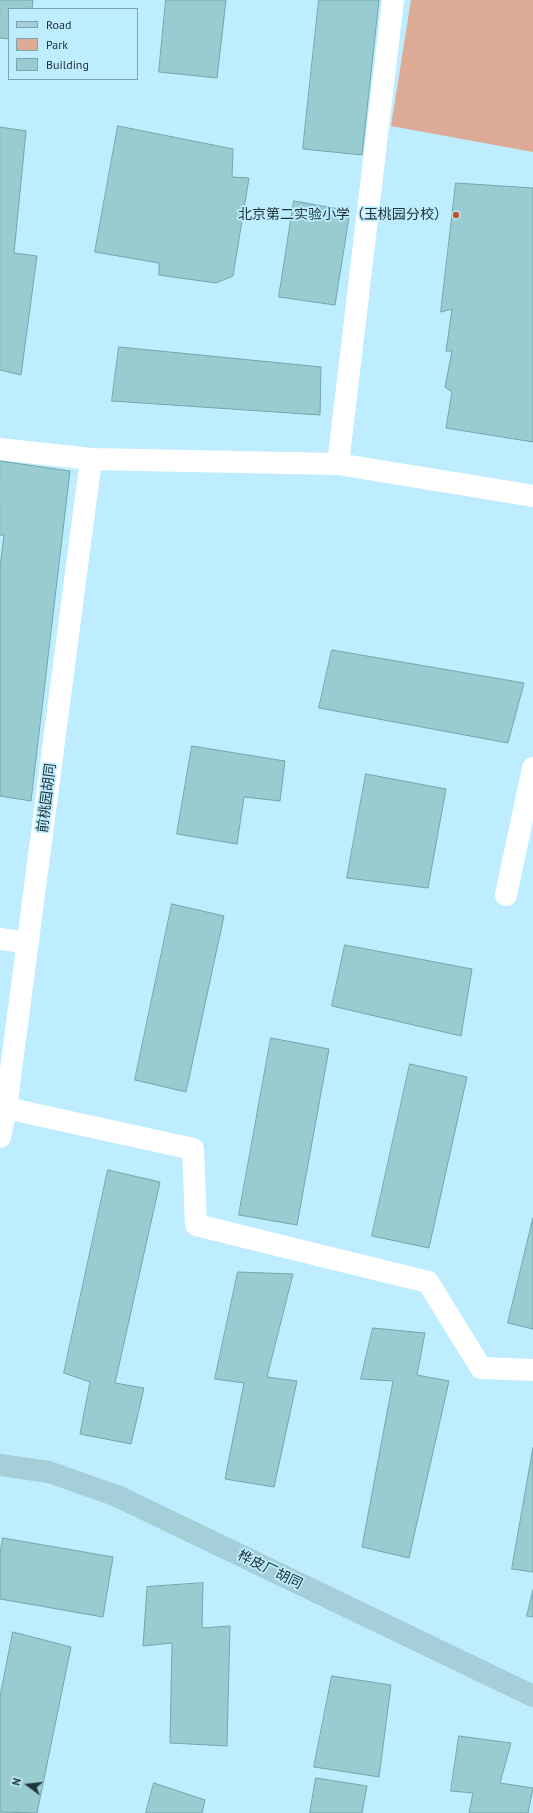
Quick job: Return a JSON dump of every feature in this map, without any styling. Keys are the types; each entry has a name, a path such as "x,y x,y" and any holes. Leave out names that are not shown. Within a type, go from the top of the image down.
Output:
{"street":[{"path":"338,464 393,0"},
{"path":"0,449 91,459 338,464 533,496"},
{"name":"前桃园胡同","path":"0,1137 6,1108 91,459"},
{"path":"506,895 533,768"},
{"path":"0,939 28,943"},
{"path":"6,1108 193,1149 196,1225 428,1282 481,1368 533,1370"},
{"name":"桦皮厂胡同","path":"0,1465 49,1472 117,1496 533,1696"}],"green space":[{"path":"411,0 533,0 533,152 391,126"}],"building":[{"path":"0,0 33,0 32,8 8,8 8,39 0,38"},
{"path":"166,0 226,0 217,78 159,72"},
{"path":"319,0 379,0 362,155 303,149"},
{"path":"118,126 233,149 232,177 249,178 233,276 216,283 159,275 159,263 95,252"},
{"path":"0,127 26,131 14,253 37,256 21,375 0,370"},
{"path":"456,183 533,188 533,442 446,428 452,392 445,387 452,351 446,351 452,309 441,312"},
{"path":"294,201 350,211 335,305 279,297"},
{"path":"119,347 321,367 320,415 112,401"},
{"path":"0,461 70,471 31,801 0,796 0,567 4,535 0,535"},
{"path":"332,650 524,683 508,743 319,708"},
{"path":"192,746 285,761 280,801 244,797 237,844 177,834"},
{"path":"366,774 446,789 428,888 347,878"},
{"path":"172,904 224,916 186,1092 135,1080"},
{"path":"345,945 472,969 461,1036 332,1006"},
{"path":"271,1038 329,1049 297,1225 239,1215"},
{"path":"410,1064 467,1077 429,1248 372,1236"},
{"path":"108,1170 160,1182 115,1383 144,1388 131,1444 80,1434 90,1382 64,1373"},
{"path":"533,1218 533,1329 508,1323"},
{"path":"238,1272 293,1274 267,1377 297,1381 274,1487 225,1479 244,1383 215,1379"},
{"path":"373,1328 425,1333 417,1375 449,1381 409,1558 362,1547 393,1381 361,1379"},
{"path":"533,1448 533,1572 512,1569"},
{"path":"3,1538 113,1557 103,1617 0,1599 0,1553"},
{"path":"203,1583 202,1628 230,1626 227,1746 170,1743 172,1643 143,1646 147,1587"},
{"path":"533,1590 533,1617 527,1616"},
{"path":"13,1632 71,1647 37,1813 0,1812 0,1697"},
{"path":"332,1676 391,1685 379,1777 314,1767"},
{"path":"459,1736 511,1743 500,1783 533,1788 528,1813 469,1813 473,1793 451,1791"},
{"path":"316,1778 367,1786 362,1813 310,1813"},
{"path":"154,1783 205,1800 202,1813 146,1813"}],"place":[{"name":"北京第二实验小学（玉桃园分校）","path":"456,215"}]}
